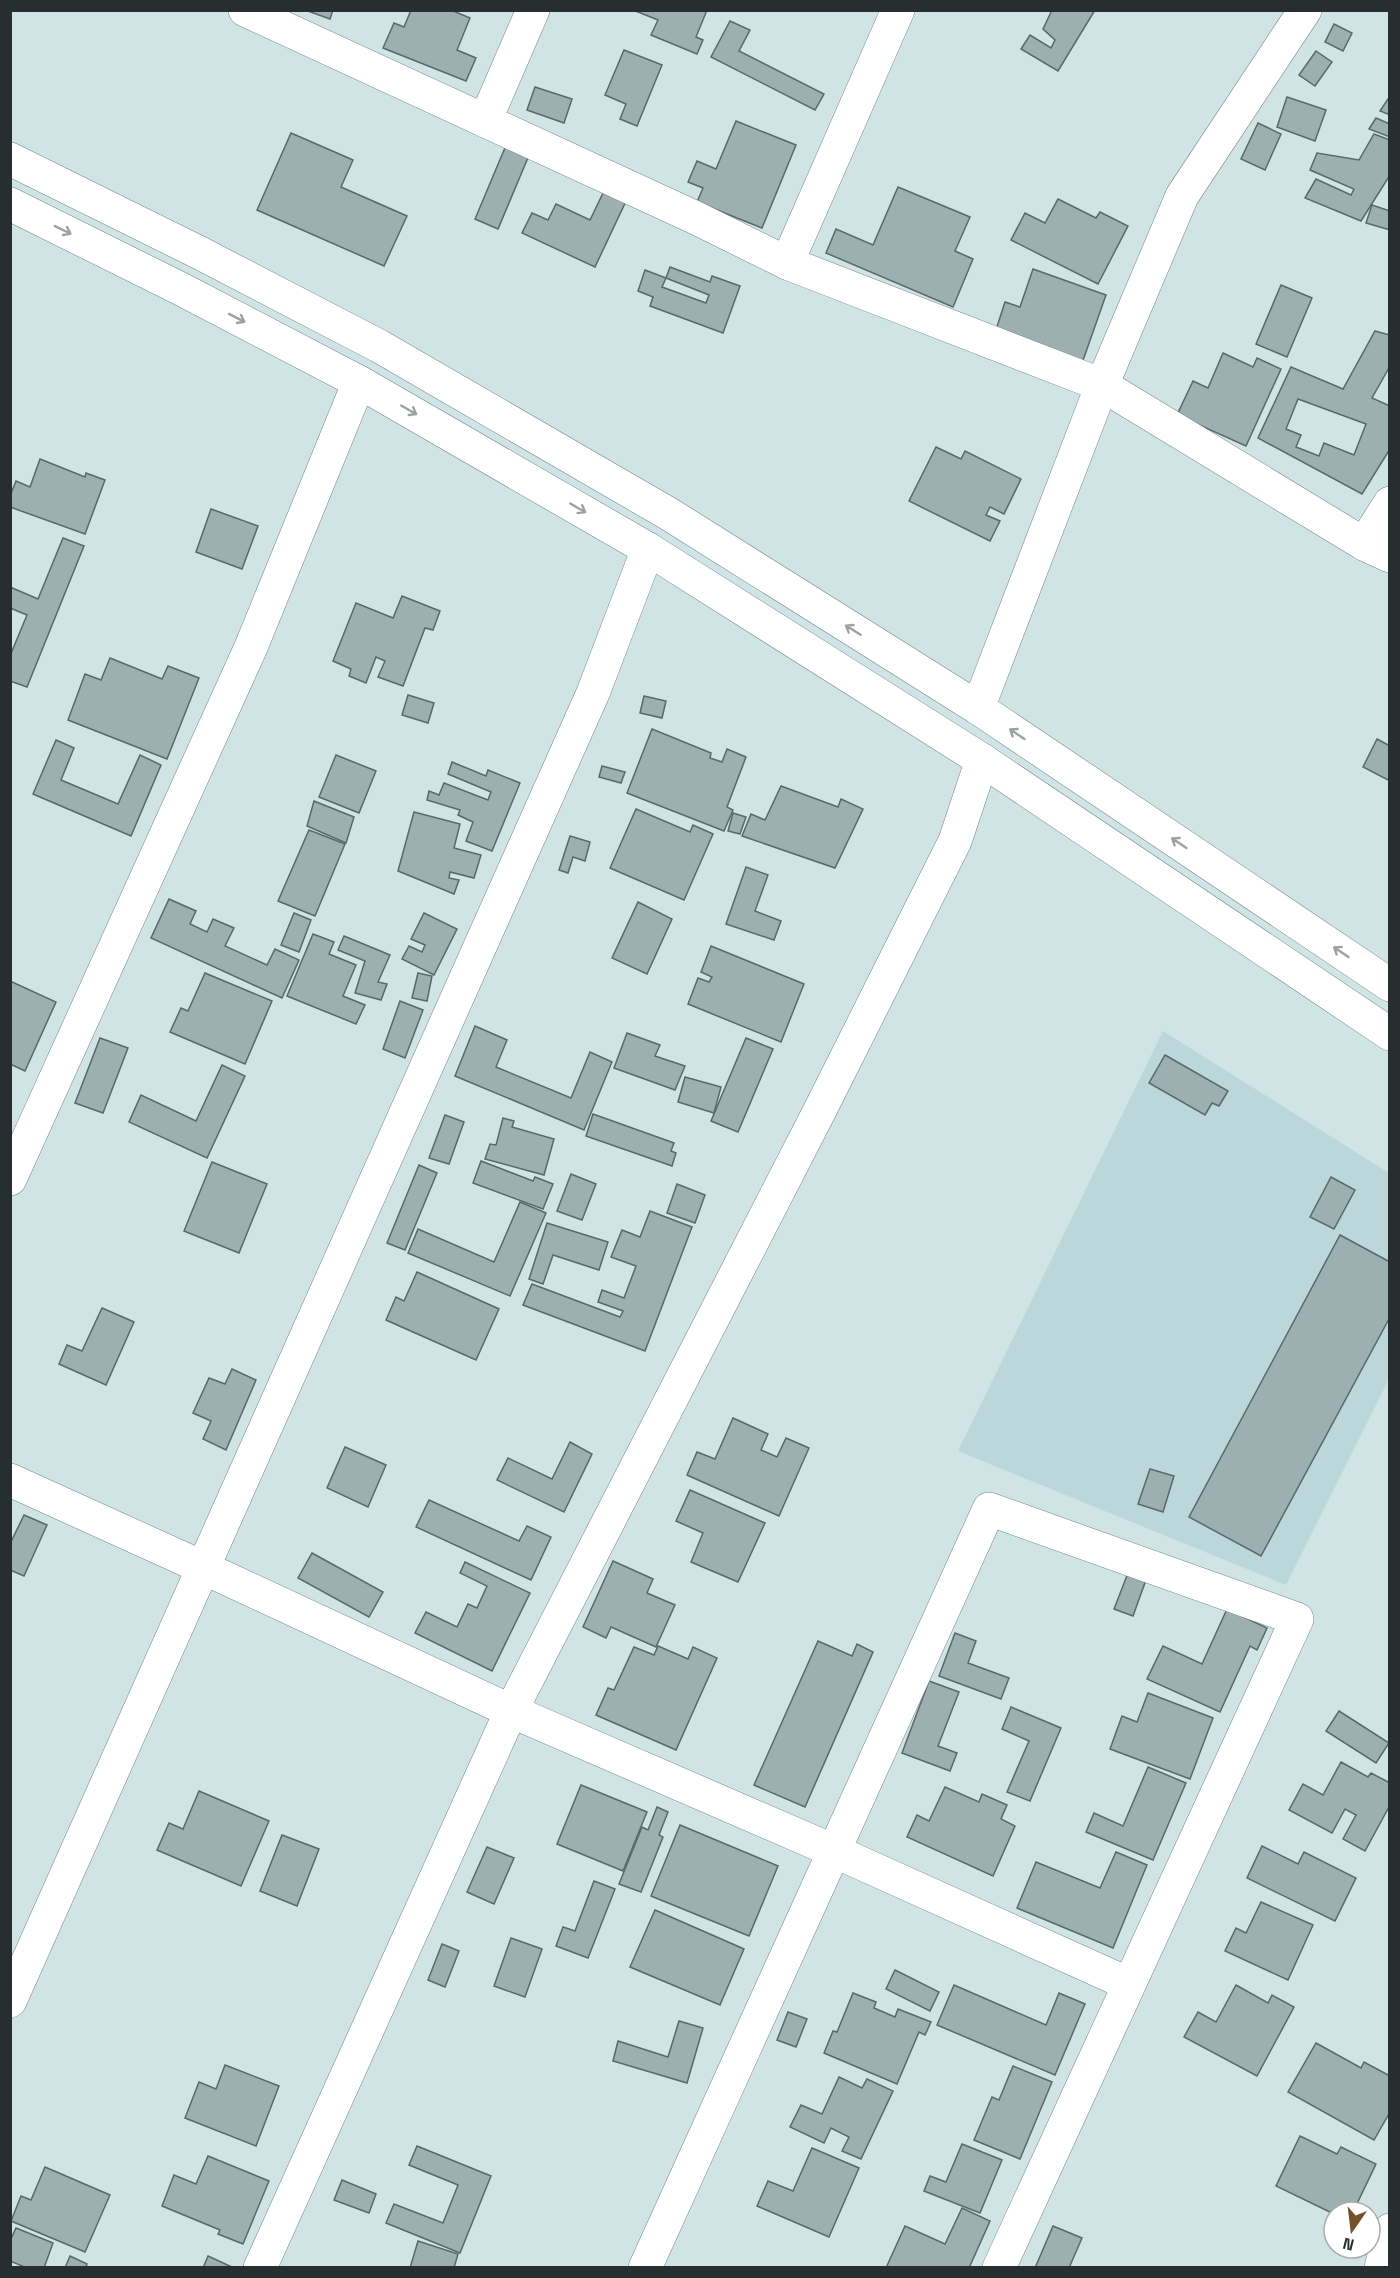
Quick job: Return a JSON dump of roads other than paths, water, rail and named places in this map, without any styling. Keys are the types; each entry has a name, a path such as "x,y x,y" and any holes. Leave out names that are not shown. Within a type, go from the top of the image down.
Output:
{"street":[{"path":"245,10 787,262 1102,385 1377,550 1389,503"},
{"path":"484,121 533,10"},
{"path":"787,262 898,10"},
{"path":"978,708 1102,385 1182,196 1305,10"},
{"path":"10,159 200,253 379,346 669,514 978,708 1389,985"},
{"path":"10,204 360,382 648,549 982,760 1389,1034"},
{"path":"10,1179 251,647 360,382"},
{"path":"10,2001 593,693 648,549"},
{"path":"260,2268 511,1711 820,1110 949,852 982,760"},
{"path":"10,1480 511,1711 834,1851 1129,1984"},
{"path":"645,2268 989,1509 1297,1619 999,2268"},
{"path":"1381,2268 1389,2230"}]}
